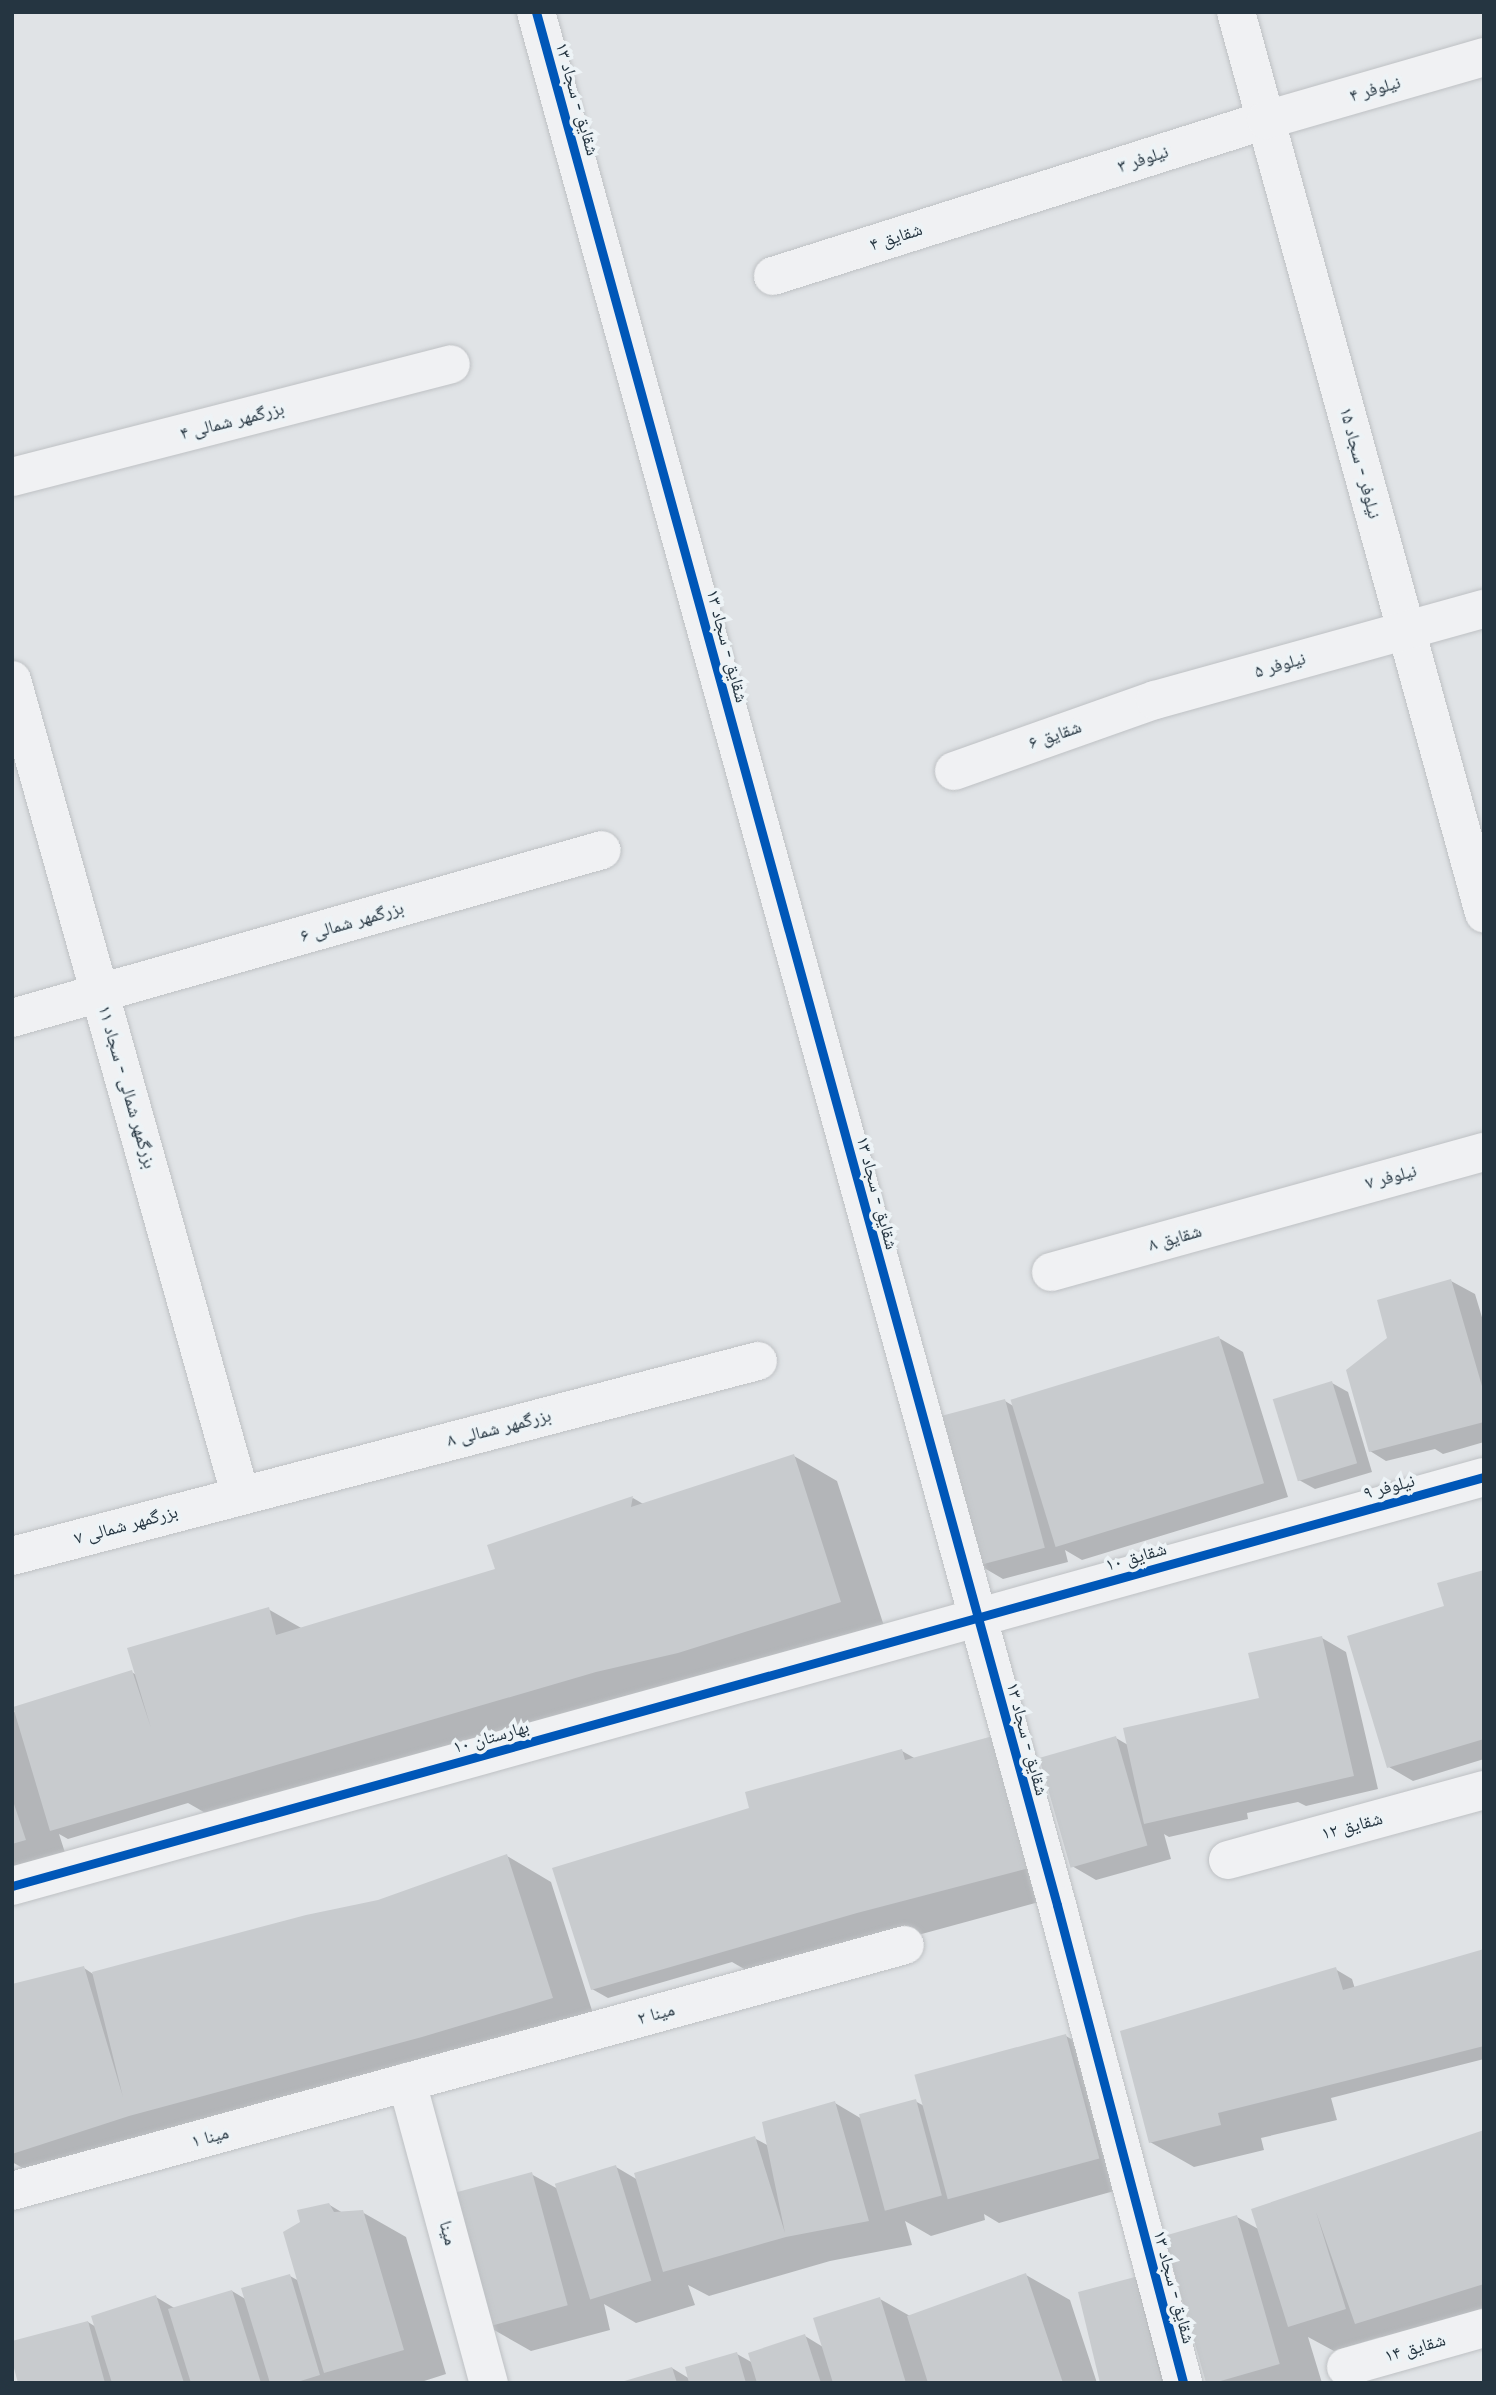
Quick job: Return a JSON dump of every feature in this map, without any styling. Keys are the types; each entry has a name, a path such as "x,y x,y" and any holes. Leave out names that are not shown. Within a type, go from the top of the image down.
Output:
{"street":[{"name":"شقایق - سجاد ۱۳","path":"536,12 978,1618 1183,2383"},
{"name":"نیلوفر - سجاد ۱۵","path":"1236,12 1484,913"},
{"name":"نیلوفر ۴","path":"1266,120 1484,57"},
{"name":"نیلوفر ۳","path":"1020,198 1266,120"},
{"name":"شقایق ۴","path":"773,276 1020,198"},
{"name":"بزرگمهر شمالی ۴","path":"12,477 452,364"},
{"name":"نیلوفر ۵","path":"1155,700 1484,608"},
{"name":"بزرگمهر شمالی - سجاد ۱۱","path":"12,680 240,1494"},
{"name":"شقایق ۶","path":"954,771 1155,700"},
{"name":"بزرگمهر شمالی ۶","path":"12,1018 602,850"},
{"name":"نیلوفر ۷","path":"1298,1203 1484,1152"},
{"name":"شقایق ۸","path":"1051,1272 1298,1203"},
{"name":"بزرگمهر شمالی ۸","path":"240,1494 758,1361"},
{"name":"نیلوفر ۹","path":"1302,1527 1484,1477"},
{"name":"بزرگمهر شمالی ۷","path":"12,1556 240,1494"},
{"name":"شقایق ۱۰","path":"978,1618 1302,1527"},
{"name":"بهارستان ۱۰","path":"12,1886 978,1618"},
{"name":"شقایق ۱۲","path":"1228,1860 1480,1791"},
{"name":"مینا ۲","path":"407,2082 905,1945"},
{"name":"مینا ۱","path":"12,2191 407,2082"},
{"name":"مینا","path":"407,2082 489,2383"},
{"name":"شقایق ۱۴","path":"1346,2367 1484,2328"}],"building":[{"path":"1451,1279 1484,1393 1484,1422 1369,1452 1346,1370 1387,1338 1377,1300"},
{"path":"1219,1336 1264,1483 1056,1547 1011,1400"},
{"path":"1332,1381 1357,1463 1298,1481 1273,1399"},
{"path":"1005,1399 1045,1548 977,1566 937,1417"},
{"path":"794,1454 841,1602 678,1653 596,1672 50,1831 13,1707 132,1670 151,1728 127,1648 269,1607 276,1635 495,1569 487,1545 633,1496 631,1507"},
{"path":"1484,1570 1484,1739 1387,1768 1347,1636 1444,1606 1437,1583"},
{"path":"1322,1636 1354,1776 1144,1824 1123,1728 1259,1698 1248,1653"},
{"path":"993,1736 1029,1868 857,1913 591,1990 552,1868 749,1808 745,1792 902,1749 905,1760"},
{"path":"1116,1736 1147,1846 1071,1868 1039,1758"},
{"path":"12,1798 26,1840 12,1844"},
{"path":"507,1854 553,1998 422,2037 129,2116 12,2154 12,1984 84,1966 123,2097 92,1972 306,1915 378,1900"},
{"path":"1484,1949 1484,2046 1218,2113 1221,2125 1149,2143 1120,2031 1336,1967 1343,1990"},
{"path":"1066,2034 1099,2159 948,2199 914,2075"},
{"path":"916,2099 942,2196 885,2211 859,2114"},
{"path":"835,2101 869,2221 786,2237 663,2272 634,2173 755,2136 785,2233 762,2122"},
{"path":"1484,2130 1484,2284 1355,2324 1316,2212 1346,2309 1288,2327 1251,2209"},
{"path":"616,2165 651,2281 590,2299 555,2184"},
{"path":"532,2172 568,2305 486,2327 450,2194"},
{"path":"329,2203 334,2212 363,2210 404,2350 324,2373 283,2232 300,2222 297,2210"},
{"path":"1237,2215 1280,2364 1206,2383 1164,2236"},
{"path":"1026,2273 1063,2383 928,2383 907,2316"},
{"path":"290,2274 320,2375 294,2383 270,2383 241,2288"},
{"path":"1135,2277 1162,2383 1100,2383 1078,2292"},
{"path":"232,2290 261,2383 191,2383 168,2309"},
{"path":"156,2295 184,2383 112,2383 91,2316"},
{"path":"880,2297 906,2383 833,2383 813,2318"},
{"path":"88,2321 105,2383 18,2383 12,2361 12,2341"},
{"path":"805,2334 821,2383 757,2383 748,2353"},
{"path":"737,2352 746,2383 689,2383 685,2367"},
{"path":"672,2367 677,2383 621,2382"}],"cycle path":[{"path":"536,12 1057,1905 1183,2383"},
{"path":"12,1886 1484,1477"}]}
